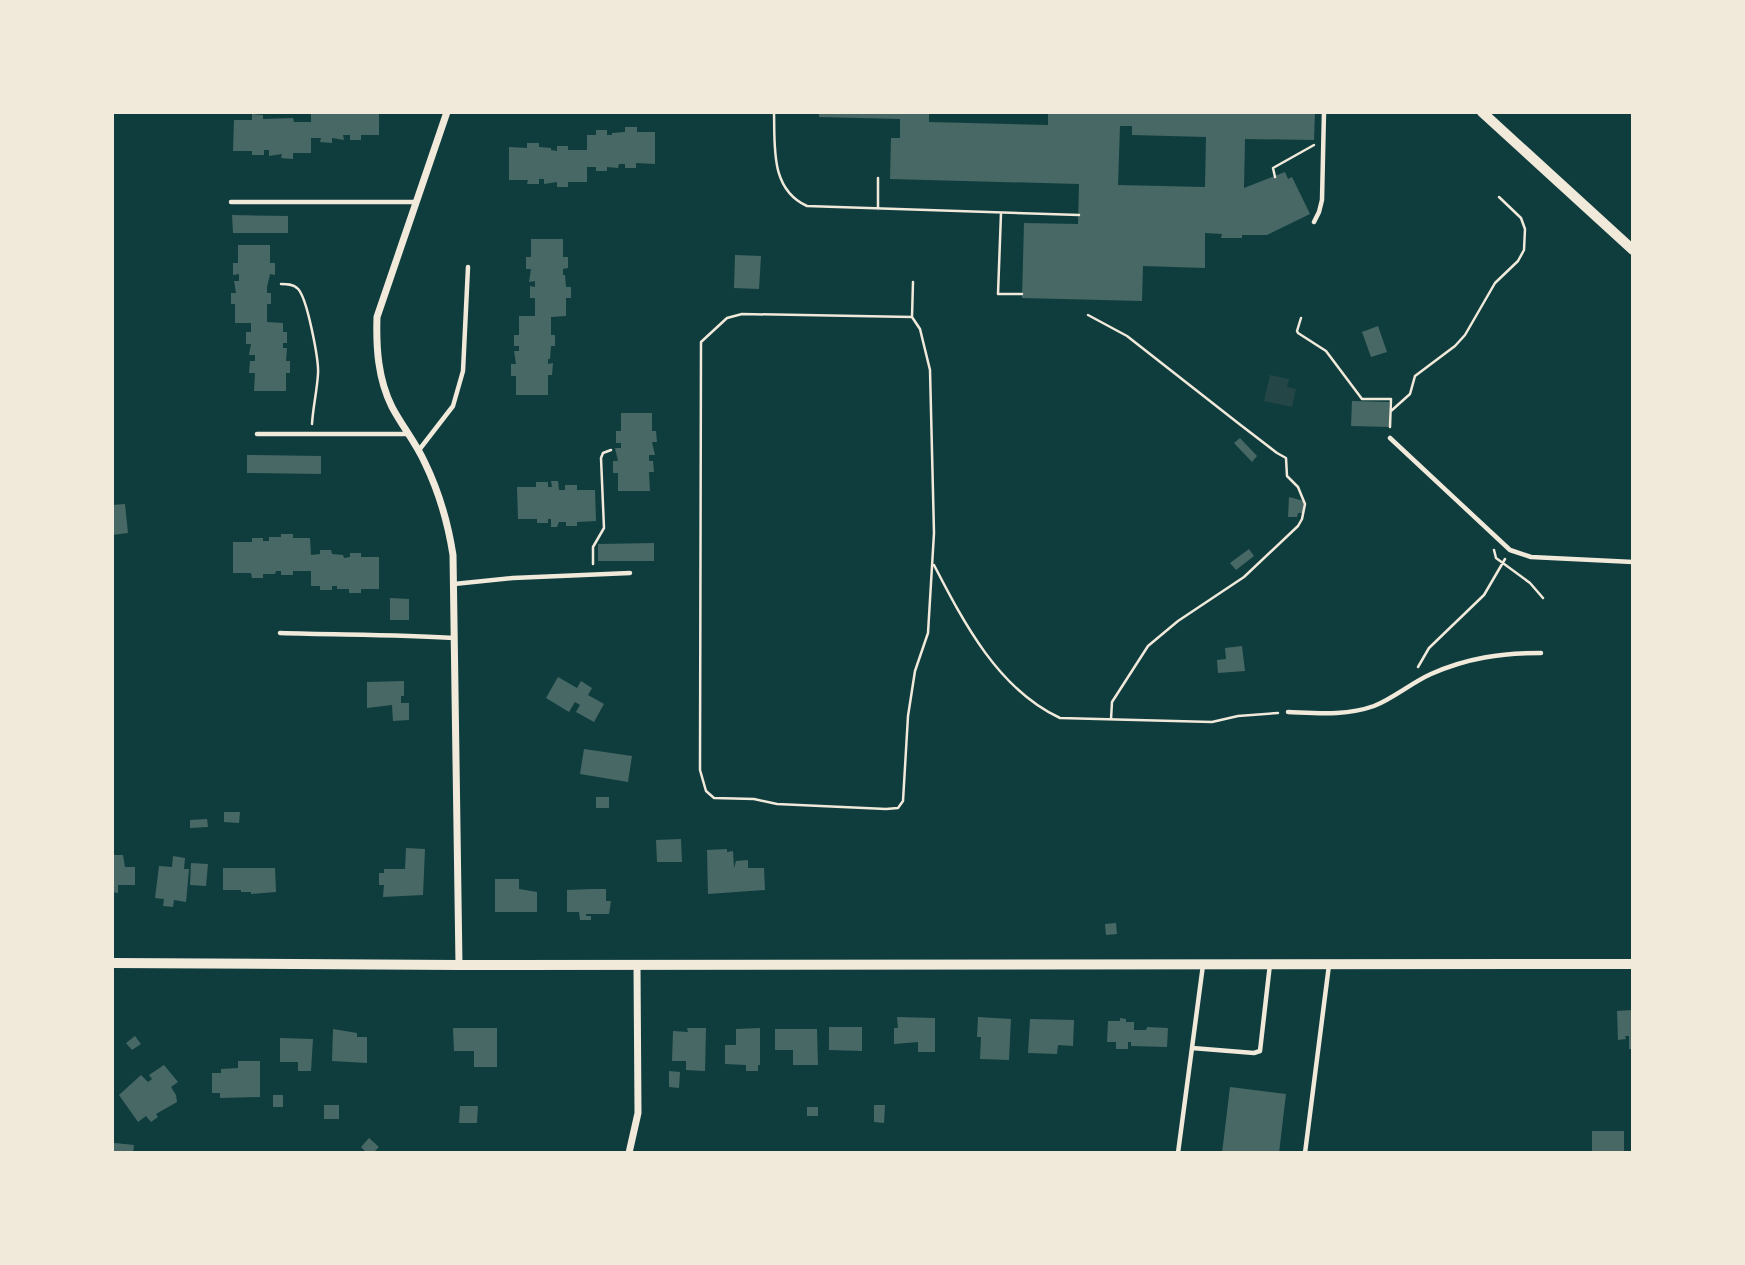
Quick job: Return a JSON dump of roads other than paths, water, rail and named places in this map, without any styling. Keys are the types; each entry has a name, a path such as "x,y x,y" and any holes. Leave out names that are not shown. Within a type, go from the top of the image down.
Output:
{"street":[{"path":"447,112 377,317 376,351 384,386 392,406 419,451 441,501 450,536 460,965"},
{"path":"1482,112 1633,250"},
{"path":"112,963 1633,964"},
{"path":"629,1153 638,1113 637,965"}],"lane":[{"path":"1314,222 1322,200 1324,112"},
{"path":"231,202 417,202"},
{"path":"419,451 448,416 463,371 468,267"},
{"path":"257,434 408,434"},
{"path":"1390,438 1510,550 1531,557 1633,562"},
{"path":"453,584 513,578 630,573"},
{"path":"280,633 369,636 389,634 454,639"},
{"path":"1288,712 1331,713 1361,709 1464,661 1480,657 1541,653"},
{"path":"1178,1153 1203,964"},
{"path":"1192,1048 1254,1053 1260,1051 1270,964"},
{"path":"1305,1153 1329,964"}]}
